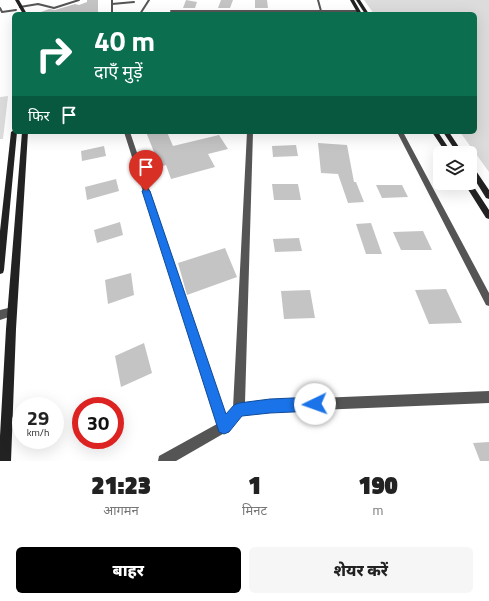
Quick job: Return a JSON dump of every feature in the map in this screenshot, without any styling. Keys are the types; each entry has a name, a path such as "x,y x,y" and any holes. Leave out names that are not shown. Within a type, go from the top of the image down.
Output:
{"street":[{"path":"17,0 24,12"},
{"path":"352,0 360,12"},
{"path":"358,0 366,12"},
{"path":"14,5 17,12"},
{"path":"0,270 14,134"},
{"path":"5,461 12,312 25,134"},
{"path":"128,134 224,427"},
{"path":"164,461 224,427 239,410 250,134"},
{"path":"401,134 489,302"},
{"path":"436,134 444,146"},
{"path":"447,134 455,146"},
{"path":"477,178 489,196"},
{"path":"472,190 489,216"},
{"path":"0,315 12,312"},
{"path":"239,410 270,406 489,397"}],"lane":[{"path":"20,7 38,4 54,8 79,0"},
{"path":"112,0 112,12"},
{"path":"141,12 149,0"},
{"path":"318,0 321,11"},
{"path":"112,4 134,2"},
{"path":"0,8 2,12 17,12"},
{"path":"171,11 360,12"}],"shaded area":[{"path":"364,0 489,0 489,172 477,155 477,146 470,146 461,134 477,134 477,12 373,12"},
{"path":"8,96 3,139 0,139 0,97"}],"building":[{"path":"87,0 98,0 98,12 41,12 49,9 55,10 75,4 79,5 87,2"},
{"path":"186,0 197,2 195,8 183,8"},
{"path":"221,0 233,0 230,8 218,8"},
{"path":"255,0 267,0 268,8 255,8"},
{"path":"147,134 168,134 173,146 219,135 228,149 208,154 215,167 171,179 166,165 160,167"},
{"path":"318,143 347,145 354,182 356,182 364,202 348,203 338,174 321,173"},
{"path":"296,145 298,156 273,157 272,146"},
{"path":"104,146 106,156 82,161 81,151"},
{"path":"116,179 119,191 87,200 85,187"},
{"path":"272,184 298,184 301,200 274,200"},
{"path":"376,185 402,185 408,197 382,198"},
{"path":"120,222 123,235 97,243 94,230"},
{"path":"371,223 382,254 366,254 356,224"},
{"path":"423,231 432,250 401,250 393,232"},
{"path":"299,238 302,251 275,252 273,239"},
{"path":"225,248 237,277 187,295 178,263"},
{"path":"131,273 134,295 108,304 105,280"},
{"path":"446,289 462,323 429,324 415,290"},
{"path":"310,290 315,318 284,319 281,291"},
{"path":"144,343 152,373 121,387 115,356"},
{"path":"489,442 489,461 480,461 473,443"}],"route":[{"path":"146,191 224,427 239,410 270,406 315,404"}]}
